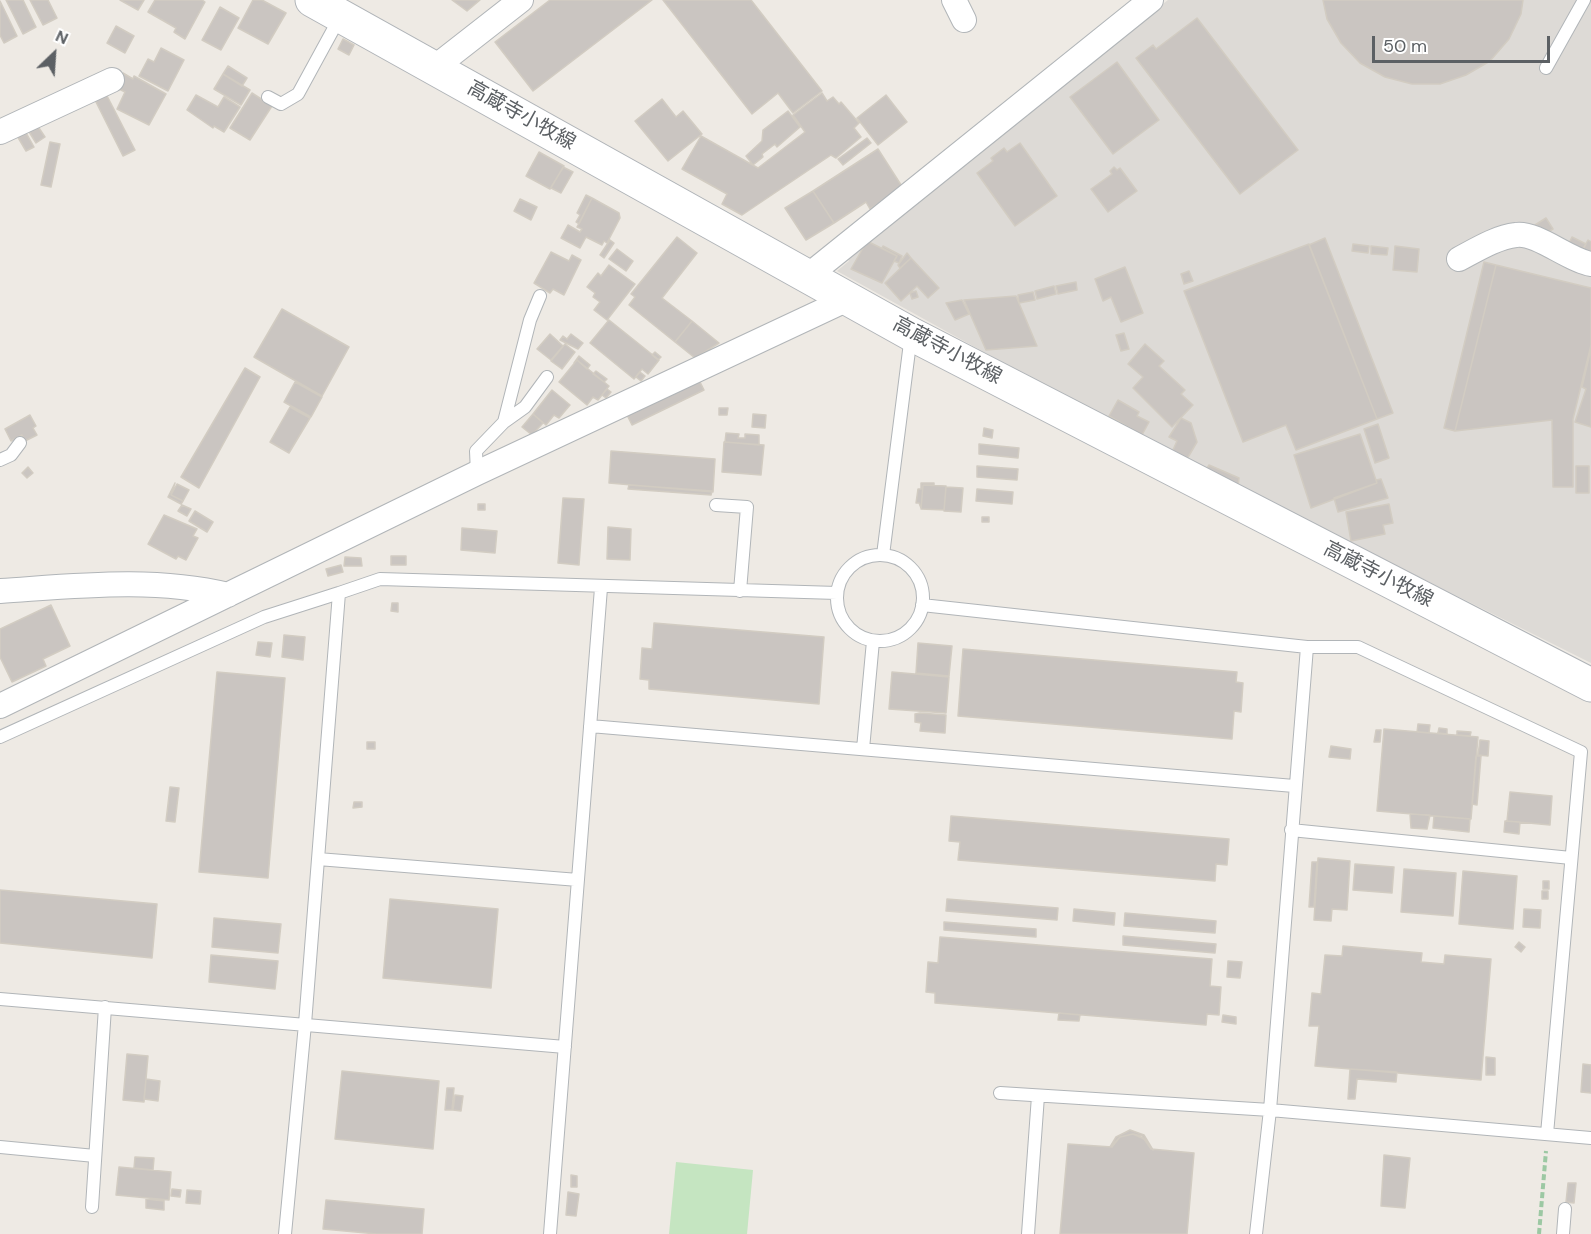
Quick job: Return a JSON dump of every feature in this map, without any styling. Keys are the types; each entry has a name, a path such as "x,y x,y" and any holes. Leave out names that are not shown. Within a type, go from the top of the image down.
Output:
{"main road":[{"name":"高蔵寺小牧線","path":"312,0 911,333 1591,685"}],"street":[{"path":"434,68 521,0"},
{"path":"810,275 1151,0"},
{"path":"0,132 112,80"},
{"path":"1459,259 1483,246 1516,234 1528,236 1579,262 1591,264"},
{"path":"0,706 477,473 848,299"},
{"path":"0,591 126,582 198,588 228,595"}],"lane":[{"path":"1546,68 1584,0"},
{"path":"268,98 280,104 298,94 340,16"},
{"path":"504,422 530,320 540,297"},
{"path":"883,555 911,333"},
{"path":"477,473 476,451 504,422 525,407 547,377"},
{"path":"0,460 11,455 20,443"},
{"path":"717,505 747,507 740,591"},
{"path":"883,555 900,560 914,571 922,588 922,605 917,621 905,633 890,640 873,641 858,635 845,624 838,609 837,593 842,577 852,565 867,557 883,555"},
{"path":"0,737 264,617 380,579 601,588 837,593"},
{"path":"550,1234 601,588"},
{"path":"285,1234 305,1024 339,592"},
{"path":"922,605 1307,647 1358,647 1581,752 1547,1134"},
{"path":"863,749 873,641"},
{"path":"1256,1234 1270,1110 1294,786 1307,647"},
{"path":"590,726 1294,786"},
{"path":"1291,830 1571,858"},
{"path":"318,859 578,880"},
{"path":"0,999 565,1047"},
{"path":"92,1207 105,1007"},
{"path":"1000,1094 1270,1110 1591,1138"},
{"path":"1028,1234 1038,1096"},
{"path":"0,1147 95,1156"},
{"path":"1563,1234 1565,1209"}],"path":[{"path":"1539,1234 1547,1134"}],"shaded area":[{"path":"1168,0 1591,0 1591,663 1125,430 837,271 849,261 845,256"}],"green space":[{"path":"676,1162 753,1170 747,1234 669,1234"}],"building":[{"path":"6,0 23,0 36,27 23,34"},
{"path":"30,0 48,0 57,18 43,25"},
{"path":"120,0 144,0 138,10"},
{"path":"155,0 202,0 205,2 185,39 174,32 176,28 148,12"},
{"path":"253,0 262,0 286,13 268,44 238,28"},
{"path":"452,0 480,0 467,11"},
{"path":"550,0 652,0 533,91 495,42"},
{"path":"663,0 751,0 822,91 793,113 778,93 752,114"},
{"path":"1323,0 1523,0 1521,14 1509,39 1490,61 1466,75 1440,84 1412,84 1385,77 1360,63 1341,43 1327,19"},
{"path":"0,1 17,36 4,43 0,35"},
{"path":"220,7 239,18 221,50 202,40"},
{"path":"1197,18 1298,150 1240,194 1136,58 1153,45 1156,49"},
{"path":"116,26 134,36 125,53 107,43"},
{"path":"343,39 354,45 349,55 338,49"},
{"path":"161,48 184,60 168,91 139,76 148,59 154,62"},
{"path":"1117,62 1159,120 1113,154 1070,97"},
{"path":"228,66 247,78 242,86 223,74"},
{"path":"123,73 133,79 134,76 166,94 149,125 117,109 125,92 115,87"},
{"path":"223,74 250,90 241,105 214,89"},
{"path":"104,90 135,150 123,156 93,96"},
{"path":"252,93 272,106 250,140 230,128"},
{"path":"822,93 827,101 833,97 839,104 841,102 859,123 854,128 861,137 836,158 831,155 742,215 722,204 727,194 682,169 701,136 758,168 805,132 793,115"},
{"path":"196,95 218,107 224,97 240,107 224,132 214,126 213,128 187,110"},
{"path":"886,95 907,122 878,145 857,118"},
{"path":"662,99 676,117 683,111 702,134 668,161 635,121"},
{"path":"788,111 800,127 777,147 775,144 762,154 763,157 753,165 746,156 762,141 763,130"},
{"path":"35,122 45,137 36,143 26,127"},
{"path":"24,129 34,147 26,151 16,134"},
{"path":"867,138 871,143 843,165 838,159"},
{"path":"50,142 60,144 51,187 41,185"},
{"path":"1020,143 1057,196 1015,226 977,173 993,161 991,158 1004,148 1007,152"},
{"path":"878,149 903,188 870,209 866,202 834,223 813,191"},
{"path":"539,152 564,166 550,189 526,176"},
{"path":"563,167 573,172 561,193 551,188"},
{"path":"1114,167 1117,170 1120,168 1137,191 1108,212 1091,189 1112,174 1110,171"},
{"path":"813,191 834,223 806,240 785,208"},
{"path":"586,195 592,198 579,224 576,222 580,215 577,213"},
{"path":"592,198 619,213 620,218 607,243 604,241 602,245 586,237 580,248 561,238 568,225 580,232 582,229 577,227"},
{"path":"520,199 537,207 531,220 514,211"},
{"path":"1546,218 1553,229 1541,236 1535,225"},
{"path":"677,237 697,253 662,298 692,321 675,342 629,305 635,297 631,294"},
{"path":"1572,237 1586,244 1579,258 1565,251"},
{"path":"1325,238 1393,413 1377,419 1309,245"},
{"path":"610,240 614,243 604,258 600,255"},
{"path":"1588,240 1591,242 1591,259 1580,254"},
{"path":"867,241 897,256 882,283 851,269"},
{"path":"1309,244 1377,419 1296,450 1286,425 1243,442 1184,291"},
{"path":"1353,244 1369,246 1368,253 1352,251"},
{"path":"883,246 902,256 899,263 894,261 897,256 882,248"},
{"path":"1371,246 1388,248 1387,255 1371,254"},
{"path":"1395,246 1419,249 1417,272 1393,270"},
{"path":"617,249 633,261 626,271 609,259"},
{"path":"551,252 569,261 572,255 581,260 564,295 553,289 550,293 534,283"},
{"path":"907,253 911,258 900,268 898,265"},
{"path":"911,258 939,288 928,298 917,286 901,301 885,283"},
{"path":"1484,262 1496,265 1455,431 1444,428"},
{"path":"609,265 635,284 607,320 594,310 600,302 593,297 595,293 587,287 598,273 601,276"},
{"path":"1496,265 1591,288 1591,345 1573,419 1573,487 1553,487 1552,420 1455,431"},
{"path":"1125,267 1143,313 1121,322 1111,297 1103,301 1095,279"},
{"path":"1189,271 1193,281 1184,284 1181,274"},
{"path":"1076,282 1077,290 1058,294 1056,286"},
{"path":"1054,286 1056,294 1037,299 1035,291"},
{"path":"916,291 918,297 912,299 910,293"},
{"path":"1033,292 1035,300 1019,303 1018,295"},
{"path":"1016,296 1037,346 986,350 964,300"},
{"path":"962,300 969,314 955,320 946,303"},
{"path":"282,309 349,347 322,396 254,357"},
{"path":"609,320 659,360 648,374 642,369 634,379 590,343"},
{"path":"692,321 719,343 695,358 675,342"},
{"path":"1124,333 1129,349 1121,351 1116,335"},
{"path":"550,334 563,346 551,360 537,349"},
{"path":"571,334 583,343 578,349 560,340 563,336 567,339"},
{"path":"565,344 575,352 562,369 551,361"},
{"path":"1145,344 1164,361 1159,366 1185,390 1181,394 1193,405 1172,427 1133,388 1143,377 1128,364"},
{"path":"1591,349 1591,427 1575,422 1586,389 1582,387"},
{"path":"655,352 661,357 658,360 652,355"},
{"path":"579,356 590,365 587,369 577,360 574,363"},
{"path":"577,360 609,386 598,400 593,397 587,405 559,382"},
{"path":"245,368 260,377 199,488 181,477"},
{"path":"596,371 607,379 604,382 593,374"},
{"path":"640,372 645,376 641,381 636,377"},
{"path":"699,380 704,390 632,425 627,415"},
{"path":"295,382 322,397 311,417 284,402"},
{"path":"607,389 611,392 606,398 602,395"},
{"path":"552,390 570,405 559,418 554,415 546,425 533,414"},
{"path":"1118,400 1139,412 1137,416 1149,422 1142,435 1109,416"},
{"path":"290,407 310,418 289,453 270,442"},
{"path":"719,408 728,408 727,415 719,415"},
{"path":"533,414 543,423 532,435 522,427"},
{"path":"753,414 766,415 765,428 752,427"},
{"path":"30,415 36,426 33,428 37,435 25,441 22,435 11,441 5,429"},
{"path":"1181,418 1191,423 1197,442 1187,459 1172,452 1177,441 1169,437"},
{"path":"1378,424 1389,458 1375,463 1364,429"},
{"path":"984,428 993,430 992,438 983,436"},
{"path":"726,433 739,434 738,438 745,438 745,434 759,435 759,445 725,442"},
{"path":"1360,434 1377,483 1311,508 1294,455"},
{"path":"724,442 764,445 761,475 722,472"},
{"path":"979,444 1019,448 1018,458 979,454"},
{"path":"611,451 715,459 713,492 609,483"},
{"path":"1209,465 1239,478 1238,487 1206,470"},
{"path":"977,466 1018,469 1017,480 977,477"},
{"path":"1576,466 1589,466 1589,493 1576,493"},
{"path":"28,467 33,473 27,478 22,473"},
{"path":"1381,479 1388,498 1338,512 1334,498 1377,483 1376,480"},
{"path":"175,483 171,495 183,501 181,504 168,497"},
{"path":"921,483 934,483 934,485 923,485 921,508 919,503 916,503"},
{"path":"177,484 189,490 183,501 171,495"},
{"path":"629,485 712,491 711,495 628,489"},
{"path":"923,485 946,486 944,510 921,509"},
{"path":"946,487 963,488 961,512 944,511"},
{"path":"977,489 1013,492 1012,504 976,501"},
{"path":"563,498 584,499 579,565 558,563"},
{"path":"478,504 485,504 485,510 478,510"},
{"path":"1389,504 1393,523 1383,525 1385,534 1351,541 1346,512"},
{"path":"182,505 191,509 187,516 178,511"},
{"path":"195,511 213,522 207,532 189,521"},
{"path":"164,515 197,529 193,536 198,538 186,560 178,556 176,559 148,544"},
{"path":"982,517 989,517 989,522 982,522"},
{"path":"608,527 631,529 630,560 607,559"},
{"path":"462,528 497,531 495,553 461,550"},
{"path":"391,556 406,556 406,565 391,565"},
{"path":"345,557 361,558 362,566 344,566"},
{"path":"341,565 343,572 328,576 326,569"},
{"path":"392,603 398,603 398,612 391,611"},
{"path":"51,605 70,646 43,659 46,666 12,682 0,657 0,629"},
{"path":"654,623 824,637 819,704 649,689 649,680 640,679 642,648 652,649"},
{"path":"284,635 305,637 303,660 282,657"},
{"path":"258,642 272,643 270,657 256,655"},
{"path":"918,643 952,646 949,676 916,673"},
{"path":"963,649 1237,672 1236,682 1243,683 1241,712 1234,711 1232,739 958,716"},
{"path":"217,672 285,678 268,878 199,872"},
{"path":"892,672 949,677 946,713 889,709"},
{"path":"915,714 946,715 945,733 920,731 921,723 915,722"},
{"path":"1418,724 1430,725 1429,733 1417,732"},
{"path":"1439,728 1447,729 1447,734 1438,733"},
{"path":"1384,729 1478,737 1471,819 1377,811"},
{"path":"1376,730 1381,730 1380,742 1374,742"},
{"path":"1457,731 1471,732 1470,736 1457,735"},
{"path":"1480,740 1489,741 1488,756 1478,755"},
{"path":"367,742 375,742 375,749 367,749"},
{"path":"1331,746 1351,749 1350,759 1329,757"},
{"path":"1476,756 1481,756 1477,805 1472,804"},
{"path":"170,787 179,788 175,822 166,821"},
{"path":"1510,792 1552,796 1550,825 1507,821"},
{"path":"354,802 362,802 362,807 353,808"},
{"path":"1410,814 1430,815 1427,829 1411,828"},
{"path":"951,816 1229,839 1227,865 1216,864 1215,881 958,860 960,842 949,841"},
{"path":"1434,816 1470,819 1469,832 1433,828"},
{"path":"1505,821 1520,822 1519,834 1504,832"},
{"path":"1318,858 1350,861 1347,910 1332,909 1331,921 1314,920"},
{"path":"1312,862 1317,862 1314,907 1309,907"},
{"path":"1355,864 1394,867 1392,893 1353,890"},
{"path":"1404,869 1456,873 1453,916 1401,912"},
{"path":"1463,871 1517,876 1513,929 1459,924"},
{"path":"1543,881 1549,881 1549,889 1543,889"},
{"path":"0,890 157,904 152,958 0,943"},
{"path":"1542,891 1548,891 1548,899 1542,899"},
{"path":"390,899 498,909 491,988 383,978"},
{"path":"947,899 1058,908 1057,920 946,911"},
{"path":"1074,909 1115,913 1114,925 1073,921"},
{"path":"1524,909 1541,910 1540,928 1523,927"},
{"path":"1125,913 1216,921 1215,933 1124,926"},
{"path":"214,918 281,924 278,953 212,947"},
{"path":"944,922 1036,929 1036,937 944,930"},
{"path":"1123,936 1216,944 1215,953 1123,945"},
{"path":"940,937 1212,959 1210,986 1221,987 1219,1015 1207,1014 1206,1025 935,1003 935,993 926,992 928,962 938,963"},
{"path":"1519,942 1525,947 1521,952 1515,947"},
{"path":"1343,946 1422,953 1421,962 1444,964 1445,955 1491,959 1481,1080 1315,1066 1319,1026 1309,1026 1312,993 1321,994 1325,955 1342,956"},
{"path":"211,955 278,961 275,989 209,982"},
{"path":"1228,961 1242,962 1240,978 1227,977"},
{"path":"1059,1013 1080,1015 1079,1021 1058,1020"},
{"path":"1223,1015 1236,1017 1236,1024 1222,1022"},
{"path":"127,1054 148,1056 144,1102 123,1100"},
{"path":"1486,1057 1495,1058 1495,1075 1486,1075"},
{"path":"1583,1064 1591,1065 1591,1093 1581,1092"},
{"path":"1350,1069 1397,1072 1396,1082 1357,1079 1355,1099 1348,1099"},
{"path":"342,1071 439,1081 433,1149 335,1139"},
{"path":"146,1079 160,1081 158,1101 144,1099"},
{"path":"447,1088 454,1088 452,1110 445,1110"},
{"path":"455,1095 463,1096 461,1111 453,1110"},
{"path":"1130,1130 1144,1135 1153,1150 1142,1136 1133,1134 1120,1137 1110,1147 1116,1137"},
{"path":"1133,1134 1144,1139 1151,1149 1194,1153 1187,1234 1060,1234 1068,1144 1112,1147 1120,1137"},
{"path":"1384,1155 1410,1158 1405,1208 1381,1206"},
{"path":"135,1157 154,1158 153,1170 134,1168"},
{"path":"119,1167 171,1172 169,1200 116,1195"},
{"path":"571,1175 577,1176 577,1187 571,1187"},
{"path":"1568,1183 1576,1183 1574,1203 1566,1202"},
{"path":"172,1189 181,1190 180,1197 171,1196"},
{"path":"187,1190 201,1191 200,1204 186,1203"},
{"path":"568,1192 579,1194 576,1216 566,1215"},
{"path":"146,1199 164,1201 164,1210 146,1208"},
{"path":"326,1200 424,1209 422,1234 377,1234 323,1229"}]}
